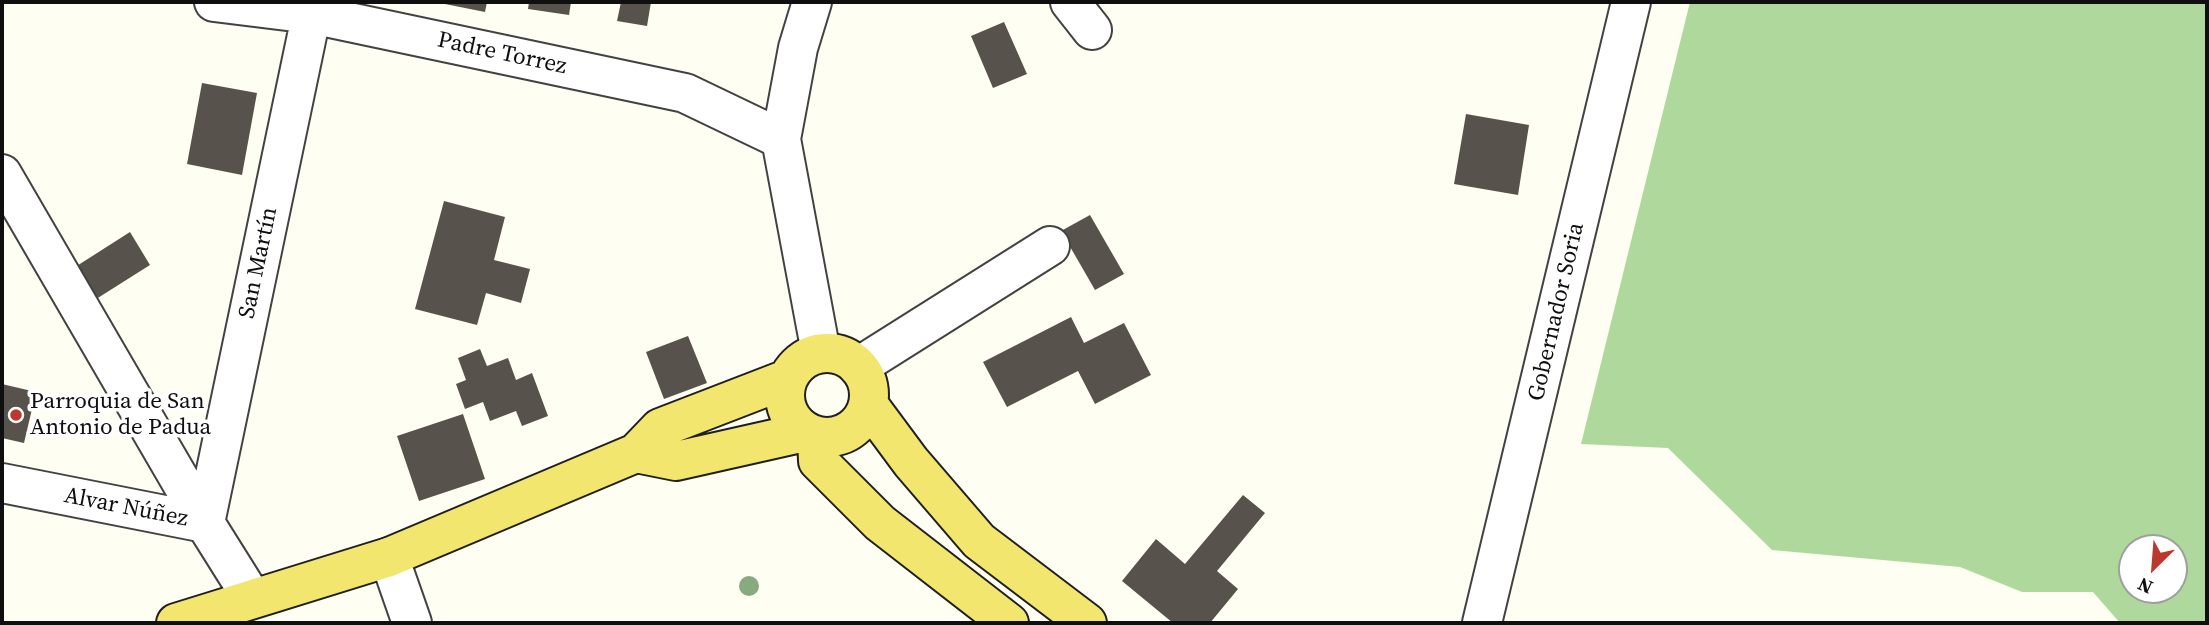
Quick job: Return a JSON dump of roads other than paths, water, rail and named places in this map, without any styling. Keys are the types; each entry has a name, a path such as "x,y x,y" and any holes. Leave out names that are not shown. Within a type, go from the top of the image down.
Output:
{"main road":[{"path":"1009,623 880,523 818,461 811,434 795,424 785,402 788,379 801,362 821,353 835,354 858,367 865,378 868,404 911,462 979,541 1087,623"},
{"path":"176,623 389,557 636,453 660,428 788,379"},
{"path":"636,453 676,461 811,434 843,434 855,427 868,404"}],"street":[{"name":"Padre Torrez","path":"214,2 312,8 685,93 781,139"},
{"path":"811,2 798,48 781,139 821,353"},
{"name":"Gobernador Soria","path":"1482,623 1631,2"},
{"name":"San Martín","path":"205,523 312,8"},
{"path":"2,174 205,523"},
{"path":"858,367 1050,246"},
{"name":"Alvar Núñez","path":"2,483 205,523 252,598"},
{"path":"389,557 412,623"}],"place":[{"name":"Parroquia de San Antonio de Padua","path":"16,415"}]}
